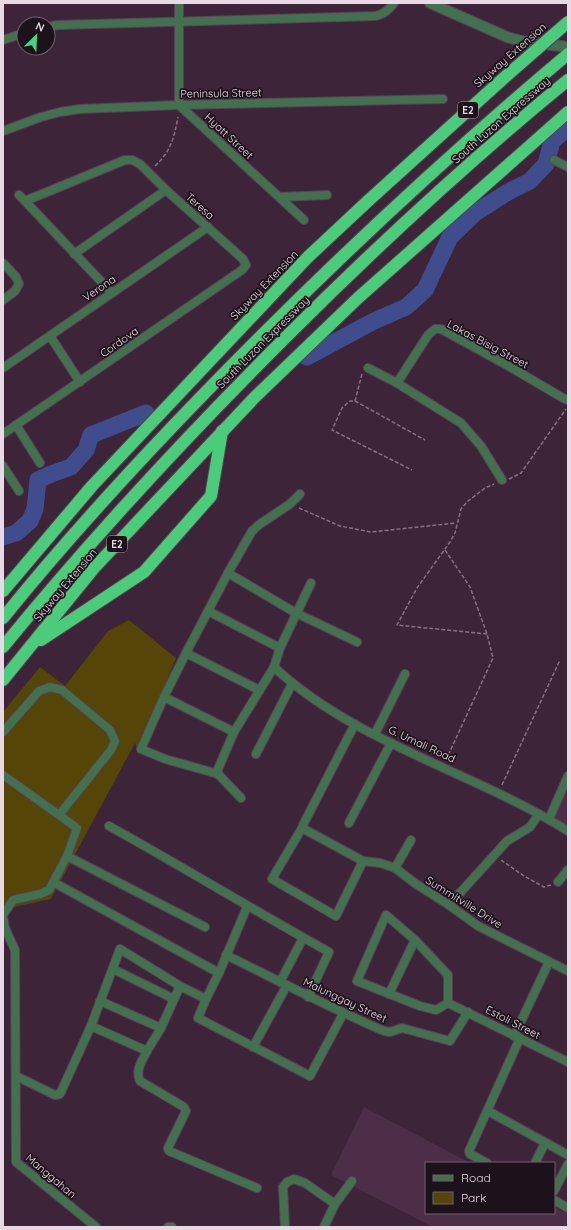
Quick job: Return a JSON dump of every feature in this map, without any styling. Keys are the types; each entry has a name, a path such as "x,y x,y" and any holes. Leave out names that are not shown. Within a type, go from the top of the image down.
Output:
{"highway":[{"name":"Skyway Extension","path":"3,591 92,486 308,257 505,77 568,22"},
{"name":"South Luzon Expressway","path":"3,618 108,494 212,384 328,269 496,114 568,54"},
{"name":"South Luzon Expressway","path":"3,647 125,505 228,395 359,266 512,126 568,80"},
{"name":"Skyway Extension","path":"3,680 94,568 239,413 358,298 568,112"},
{"path":"30,647 144,572 212,496 222,431"}],"street":[{"path":"179,3 179,105"},
{"path":"56,25 376,16 387,11 394,3"},
{"path":"430,3 502,35 521,41 568,47"},
{"path":"3,40 16,36"},
{"name":"Peninsula Street","path":"3,131 41,117 67,111 98,108 443,99"},
{"name":"Hyatt Street","path":"179,105 304,220"},
{"name":"Teresa","path":"74,254 22,198 125,160 132,160 140,164 149,172 166,190 243,259 246,264"},
{"path":"554,160 568,167"},
{"path":"112,293 74,254 166,190"},
{"path":"280,197 328,195"},
{"name":"Verona","path":"3,368 208,227"},
{"path":"3,263 16,277 18,284 15,291 3,300"},
{"name":"Cordova","path":"3,434 242,270 246,264"},
{"name":"Lakas Bisig Street","path":"397,384 428,335 435,329 441,329 568,400"},
{"path":"50,336 80,382"},
{"path":"368,368 461,423 481,446 502,480"},
{"path":"16,426 40,462"},
{"path":"3,466 19,491"},
{"path":"241,798 218,774 165,759 141,749 164,697 186,653 252,531 290,504 300,494"},
{"path":"228,573 296,613 357,642"},
{"path":"218,774 219,764 234,732 274,666 280,648 311,583"},
{"path":"208,611 280,648"},
{"path":"186,653 259,690"},
{"name":"G. Umali Road","path":"274,666 292,684 355,724 390,743 499,792 568,831"},
{"path":"375,734 405,674"},
{"path":"256,754 292,684"},
{"path":"3,732 39,691 50,687 62,690 110,730 115,740 111,750 59,815 3,775"},
{"path":"164,697 234,732"},
{"path":"303,825 355,724"},
{"path":"349,823 390,743"},
{"path":"549,819 568,776"},
{"path":"449,905 507,841 530,827 539,814"},
{"name":"Manggahan","path":"59,815 77,828 67,856 49,890 40,894 13,900 3,916 5,928 15,950 16,1162 96,1227"},
{"path":"109,826 247,907 329,952 308,997"},
{"path":"302,828 363,861 336,916 272,879 302,828"},
{"path":"395,868 411,840"},
{"path":"67,856 205,927"},
{"name":"Summitville Drive","path":"363,861 380,862 395,868 478,926 568,971"},
{"path":"558,882 568,870"},
{"path":"53,882 219,973"},
{"path":"247,907 198,1018 310,1076 343,1014"},
{"path":"386,914 415,940 448,975 448,1003 436,1010 420,1006 357,981 386,914"},
{"path":"253,1047 284,983 303,938"},
{"path":"389,994 415,940"},
{"path":"16,1076 53,1094 58,1096 60,1094 91,1026 120,949 180,986 206,999"},
{"name":"Malunggay Street","path":"226,955 343,1014 384,1031 390,1032 402,1028 450,1041 468,1012"},
{"path":"485,1162 470,1154 469,1151 488,1111 549,962"},
{"path":"112,969 174,999"},
{"path":"180,986 161,1028 137,1070 137,1075 140,1081 184,1107 186,1111 168,1148 170,1151 257,1188"},
{"path":"100,1001 161,1028"},
{"name":"Estoli Street","path":"448,1003 568,1062"},
{"path":"91,1026 147,1051"},
{"path":"488,1111 568,1155"},
{"path":"536,1162 545,1143"},
{"path":"555,1189 568,1164"},
{"path":"285,1227 283,1187 287,1182 294,1179 305,1184 335,1204"},
{"path":"324,1227 335,1204 352,1181"},
{"path":"555,1201 568,1208"}],"path":[{"path":"149,172 168,153 176,130 179,105"},
{"path":"355,401 363,370 368,368"},
{"path":"412,470 332,430 342,408 350,401 355,401 424,440"},
{"path":"487,634 397,626 417,588 445,550 455,533 460,509 485,488 502,480 511,479 521,473 568,406"},
{"path":"290,504 340,526 371,532 456,523"},
{"path":"443,766 493,658 487,634 470,586 445,550"},
{"path":"499,792 560,660"},
{"path":"494,855 524,876 544,887 558,882"}],"shaded area":[{"path":"568,786 568,828 553,819"},
{"path":"364,1107 468,1162 425,1162 425,1214 555,1214 555,1208 568,1214 568,1227 433,1227 331,1175"}],"green space":[{"path":"129,620 176,658 138,750 135,743 51,899 14,907 3,921 3,712 40,667 65,686 108,631"}],"waterway":[{"path":"307,357 372,322 406,307 425,290 450,237 475,213 508,192 530,181 546,164 552,141 568,128"},
{"path":"3,537 16,533 30,521 35,509 38,480 71,467 86,450 91,435 146,413"}]}
